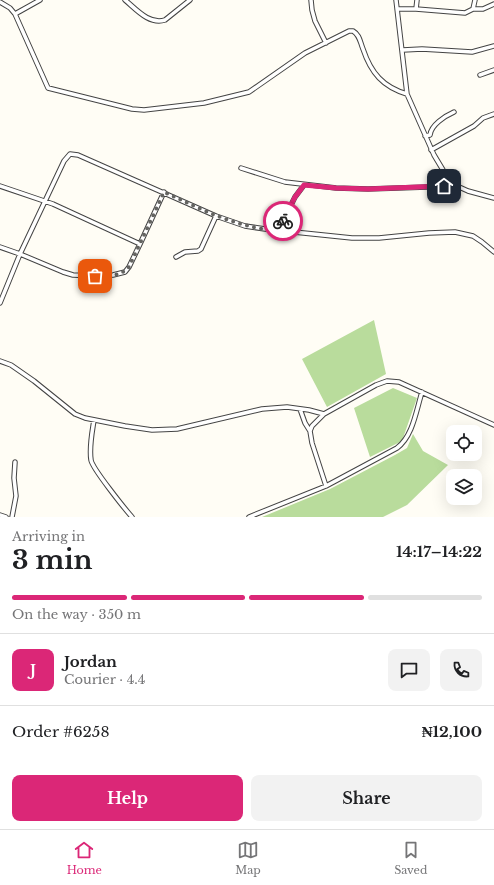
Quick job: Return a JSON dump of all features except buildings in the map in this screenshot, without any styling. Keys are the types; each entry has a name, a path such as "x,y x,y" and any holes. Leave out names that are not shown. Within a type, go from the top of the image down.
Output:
{"street":[{"path":"14,14 40,0"},
{"path":"125,0 146,17 161,22 190,0"},
{"path":"311,0 315,21 326,43"},
{"path":"396,0 407,94 431,150 443,170 457,186 468,191 494,198"},
{"path":"416,9 417,0"},
{"path":"474,9 475,0"},
{"path":"0,2 10,8 14,14 48,88 138,110 204,102 249,92 305,54 349,31 355,32 359,38 368,62 374,72 384,83 395,90 407,94"},
{"path":"397,9 465,13 474,9 483,9 494,4"},
{"path":"403,50 422,49 472,52 494,46"},
{"path":"480,76 494,70"},
{"path":"425,136 430,135 430,132 441,120 454,112"},
{"path":"431,150 474,126 483,118 494,114"},
{"path":"0,303 20,254 64,160 66,156 70,154 78,155 216,216 245,226 278,231 352,238 379,238 455,232 473,236 494,252"},
{"path":"241,168 285,182 336,188 368,189 457,186"},
{"path":"278,231 295,197 304,185"},
{"path":"0,186 45,201 140,244"},
{"path":"0,247 20,254 55,270 73,275 113,275 125,272 129,267 164,192"},
{"path":"176,257 186,252 198,251 201,248 216,216"},
{"path":"0,361 11,365 34,381 75,414 94,420 152,430 177,430 262,409 287,407 324,414"},
{"path":"310,431 315,422 324,414 376,385 387,381 399,382 494,425"},
{"path":"249,517 326,486 404,443 409,435 422,392"},
{"path":"300,409 305,423 310,431 326,486"},
{"path":"94,420 91,440 91,462 132,517"},
{"path":"12,517 16,496 14,478 15,462"},
{"path":"0,515 6,517"}],"green space":[{"path":"374,320 386,374 327,407 302,359"},
{"path":"393,388 417,398 402,441 370,457 354,408"},
{"path":"413,434 423,451 448,465 407,505 383,517 262,517 330,489 395,455 407,448"}],"way so far":[{"path":"95,276 113,275 125,272 133,259 164,192 216,216 245,226 278,231 283,221"}],"route":[{"path":"283,221 295,197 304,185 368,189 444,186"}]}
